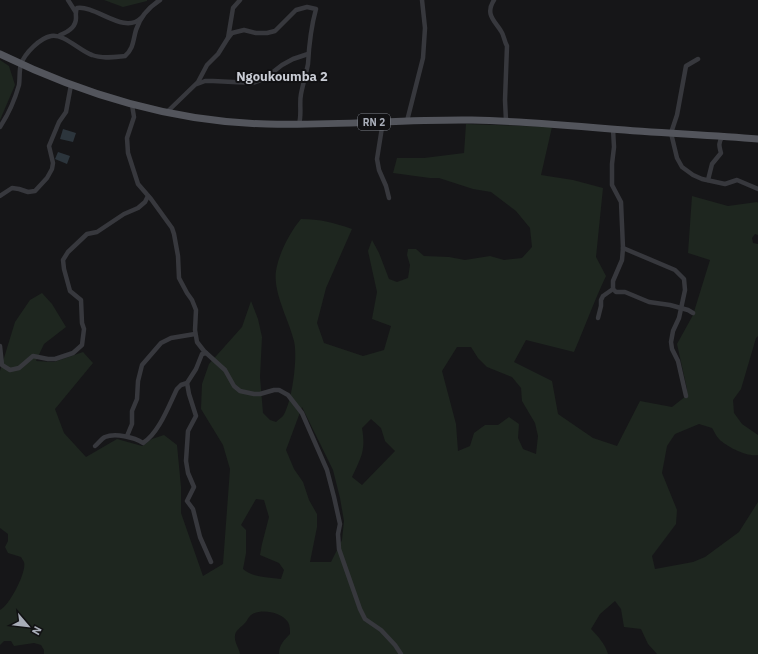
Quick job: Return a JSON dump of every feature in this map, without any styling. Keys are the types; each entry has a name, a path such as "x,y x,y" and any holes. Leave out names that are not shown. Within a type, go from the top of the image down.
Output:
{"main road":[{"name":"RN 2","path":"0,54 88,92 132,105 226,121 266,124 383,121 506,121 517,123 758,139"}],"street":[{"path":"0,127 5,119 19,85 21,64 31,49 41,40 54,35 67,33 76,23 75,11 68,0"},
{"path":"75,11 77,8 85,7 118,22 129,23 138,21 159,0"},
{"path":"228,38 233,8 240,0"},
{"path":"407,121 423,58 425,28 422,0"},
{"path":"494,0 490,10 490,18 502,33 506,46 506,121"},
{"path":"167,112 195,85 207,65 218,54 232,33 244,30 256,33 275,32 296,10 308,7 316,9 308,54 307,69 301,94 301,116 299,124"},
{"path":"60,35 93,56 125,56 132,47 136,28 143,15"},
{"path":"195,85 205,81 253,83 264,79 282,65 293,59 308,54"},
{"path":"698,59 686,66 677,115 671,133 677,158 682,167 693,175 702,179 725,184 737,180 758,188"},
{"path":"0,196 12,188 19,188 28,192 34,191 47,178 52,169 53,163 48,146 59,122 66,112 71,85"},
{"path":"132,105 134,117 127,138 128,152 138,184 172,228 178,256 179,278 196,310 195,334 197,342 206,353 225,370 234,386 240,391 260,394 280,390 288,395 302,412 327,470 340,524 338,534 339,549 360,609 365,619 381,630 401,654"},
{"path":"383,121 377,159 379,170 386,186 389,198"},
{"path":"613,129 614,147 612,185 621,202 623,248 622,260 614,281 614,289"},
{"path":"708,180 712,164 721,153 719,147 723,136"},
{"path":"0,346 2,365 10,370 19,368 33,356 55,359 74,353 82,345 81,300 70,291 63,260 68,252 87,234 97,232 124,214 138,208 145,202 148,196"},
{"path":"623,248 675,270 684,279 685,290 671,342 680,367 686,396"},
{"path":"614,289 616,292 625,292 649,302 670,305 694,313"},
{"path":"598,318 602,306 600,300 603,296 614,289"},
{"path":"127,436 132,424 132,411 137,399 138,381 142,365 161,343 172,338 195,334"},
{"path":"95,446 104,437 127,436 143,443 148,440 159,424 177,389 181,385 187,383 196,369 202,354 206,353"},
{"path":"187,383 196,416 188,431 186,461 188,473 194,487 187,501 193,509 200,537 211,562"}],"shaded area":[{"path":"104,0 147,0 147,1 123,7"},
{"path":"0,60 9,66 15,85 0,120"},
{"path":"466,124 552,127 541,175 573,180 603,188 596,257 606,276 574,352 526,340 514,362 552,381 558,414 593,438 617,446 640,401 672,407 686,396 687,389 677,344 693,315 710,260 688,253 692,196 728,206 758,203 758,235 755,234 752,238 753,243 758,244 758,336 756,338 741,389 733,400 734,413 742,424 758,435 758,455 743,453 732,448 719,439 712,428 699,424 675,434 667,446 662,473 677,510 676,524 652,556 655,569 693,562 705,557 739,532 758,502 758,654 657,654 648,644 641,629 624,627 621,609 615,601 600,614 591,629 601,640 608,654 279,654 281,645 290,634 290,629 288,622 285,619 271,612 260,612 251,615 238,630 235,640 240,654 44,654 44,650 41,645 34,643 14,646 11,641 4,641 0,645 0,610 8,602 20,581 23,573 24,562 21,557 8,553 5,547 8,541 8,534 0,528 0,371 15,322 30,300 42,293 52,304 66,327 44,344 36,361 54,362 83,352 93,363 55,409 64,433 86,457 117,439 142,446 152,439 164,435 177,445 181,487 181,513 203,576 223,564 230,469 223,445 201,409 202,384 209,364 242,327 251,301 258,319 262,337 260,377 263,413 270,420 276,422 283,416 289,401 293,380 295,368 295,348 292,333 279,297 276,271 286,243 301,219 327,222 352,229 326,288 317,323 324,343 363,356 384,350 391,326 372,319 377,292 368,251 372,240 379,253 389,279 397,282 408,278 410,265 407,255 408,249 416,249 424,256 449,257 465,260 490,256 504,260 522,258 532,247 530,228 516,211 491,192 473,189 439,178 393,173 397,158 424,158 464,153","holes":["457,347 471,347 478,358 487,367 512,377 521,388 522,401 535,423 538,436 536,454 523,449 518,438 519,424 509,417 498,425 485,425 474,433 470,446 458,451 456,424 442,371","302,407 333,470 340,498 344,521 342,540 331,562 310,562 317,527 317,514 309,500 303,482 294,469 286,450","371,419 381,428 385,441 395,451 362,485 352,477 362,454 362,428","256,499 264,500 269,517 260,555 279,563 284,570 281,579 256,576 243,569 246,553 246,530 241,525"]},
{"path":"63,129 76,133 73,142 60,139"},
{"path":"58,152 70,156 67,164 55,159"}],"district":[{"name":"Ngoukoumba 2","path":"282,76"}]}
